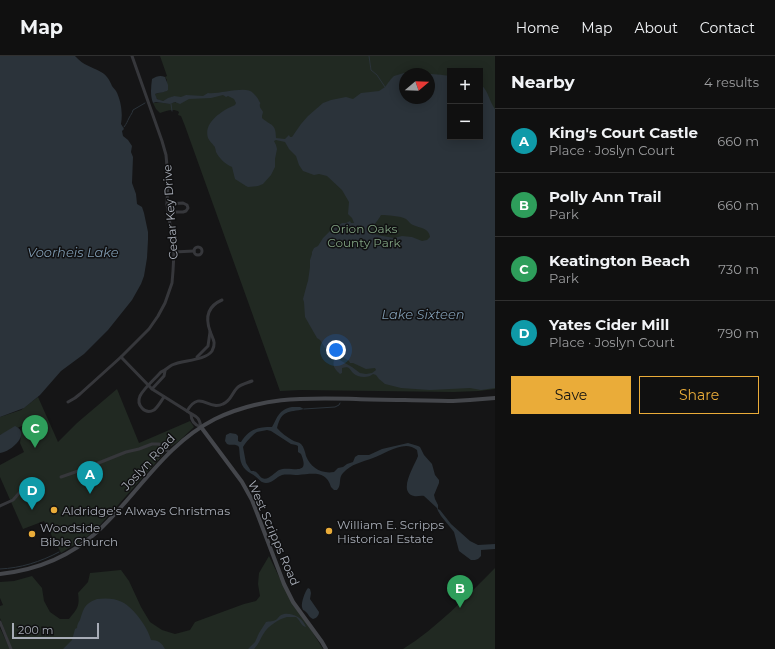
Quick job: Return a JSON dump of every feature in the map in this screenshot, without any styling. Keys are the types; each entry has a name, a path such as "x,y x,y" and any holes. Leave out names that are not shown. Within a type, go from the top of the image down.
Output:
{"street":[{"name":"Cedar Key Drive","path":"68,402 76,398 150,329 165,304 172,283 174,271 174,252 167,204 167,169 162,141 132,56"},
{"path":"167,204 183,204 187,205 188,208 183,212 168,212"},
{"path":"174,252 194,251"},
{"path":"152,389 171,366 204,356 213,350 214,341 207,319 211,308 222,300"},
{"path":"195,358 208,346 210,332"},
{"name":"West Scripps Road","path":"121,356 148,386 196,416 201,427 247,490 284,584 293,602 326,649"},
{"path":"164,397 155,409 149,411 142,408 139,401 140,397 148,386 161,372 166,371"},
{"path":"187,411 194,402 199,401 213,405 223,404 231,398 237,388 252,381"},
{"name":"Joslyn Road","path":"0,574 40,566 64,555 82,544 116,513 169,452 201,427 238,410 262,403 284,399 453,401 495,398"},
{"name":"West Scripps Road","path":"191,414 191,419 195,425 201,427"},
{"path":"61,477 126,452 152,444 159,444 169,452"},
{"path":"0,506 13,500 20,492"},
{"path":"0,622 11,649"}],"green space":[{"name":"Orion Oaks County Park","path":"160,56 495,56 495,389 453,392 280,391 181,116 178,115 179,112 175,110 160,113 153,103 176,103 174,96 163,101 158,99 155,95 166,91 167,80 165,77 167,76"},
{"path":"117,389 139,443 190,421 194,427 170,447 101,524 87,537 61,553 44,521 23,529 0,477 0,465 24,452 20,443 22,426 0,435 0,417 21,410 38,397 58,442 77,423"},
{"path":"269,556 283,585 323,649 12,649 0,618 0,606 3,605 0,598 0,582 14,581 32,576 42,588 44,601 50,612 60,619 69,619 77,608 79,602 78,593 88,582 90,573 121,570 129,581 150,622 162,630 175,634 190,630 195,622 256,601 260,596 258,584 259,573"},
{"path":"495,568 495,649 403,649 440,621"},
{"path":"0,628 10,649 0,649"}],"water":[{"name":"Voorheis Lake","path":"0,56 75,56 85,64 107,76 119,99 122,112 121,124 124,129 122,131 123,136 132,146 132,183 136,194 137,204 142,207 144,213 148,240 147,258 141,284 132,300 108,330 84,354 61,371 40,395 24,408 0,417"},
{"name":"Lake Sixteen","path":"399,74 399,104 435,104 435,74 447,76 447,140 483,140 483,86 495,109 495,388 481,390 470,388 430,390 401,388 385,384 373,374 366,377 360,377 345,367 342,368 342,373 340,374 334,366 334,360 336,358 360,373 372,373 376,370 375,368 366,369 350,363 340,355 325,348 317,338 305,317 303,299 308,281 310,260 314,248 318,246 330,231 342,223 350,221 351,223 354,223 348,214 349,202 342,190 327,176 319,174 314,175 303,171 296,156 285,142 276,140 274,141 277,149 275,167 271,175 263,184 258,186 246,186 235,179 232,167 221,159 216,152 215,147 208,138 207,132 208,127 215,117 235,105 236,103 234,99 223,95 211,98 189,99 180,104 175,102 170,104 153,103 151,94 152,79 160,76 165,77 168,90 155,94 157,99 163,101 174,96 203,96 208,93 239,90 250,91 256,96 260,103 260,107 263,112 262,118 274,127 276,138 285,139 289,135 292,137 308,116 323,103 346,97 353,99 361,93 379,91 385,87 394,76","holes":["381,215 404,218 412,225 426,230 430,237 427,240 422,241 412,237 402,236 394,238 371,233 373,226"]},
{"path":"300,407 304,409 286,413 281,418 277,428 288,438 301,444 308,460 314,467 321,471 334,472 338,468 353,462 355,457 358,455 369,455 382,449 408,443 420,447 424,455 432,464 435,475 439,480 434,495 438,509 451,524 470,541 478,545 495,544 495,549 481,550 481,556 478,559 471,560 459,551 454,532 441,516 437,508 424,496 409,494 407,489 408,478 418,456 417,450 412,447 406,446 395,448 353,465 342,475 337,490 334,490 331,487 326,478 318,474 284,475 268,483 261,482 244,468 240,459 239,447 236,445 227,444 225,441 226,435 230,433 236,434 238,436 238,441 241,442 247,434 254,430 272,427 279,414 287,408","holes":["267,430 291,444 298,446 298,452 301,454 303,466 298,469 279,470 269,478 264,479 256,472 251,471 246,463 243,447 257,432"]},
{"path":"15,426 20,429 21,437 14,446 0,453 0,435"},
{"path":"308,588 310,589 311,593 310,599 319,612 318,616 313,619 303,610 302,607 302,603"},
{"path":"97,599 113,599 127,605 140,619 151,640 160,642 165,649 63,649 72,640 75,629 77,628 85,607"},
{"path":"284,614 291,614 297,617 306,627 296,617 284,618 268,628 254,649 248,649 255,642 266,622 274,621"}],"waterway":[{"path":"369,56 371,70 377,75 385,87"},
{"path":"124,127 133,110 145,103"},
{"path":"171,104 172,111"},
{"path":"304,409 335,407 340,403"},
{"path":"0,569 30,564 59,552"}],"place":[{"name":"Keatington Beach","path":"35,448"},
{"name":"King's Court Castle","path":"90,494"},
{"name":"Yates Cider Mill","path":"32,510"},
{"name":"Aldridge's Always Christmas","path":"54,510"},
{"name":"William E. Scripps Historical Estate","path":"329,531"},
{"name":"Woodside Bible Church","path":"32,534"},
{"name":"Polly Ann Trail","path":"460,608"}]}
